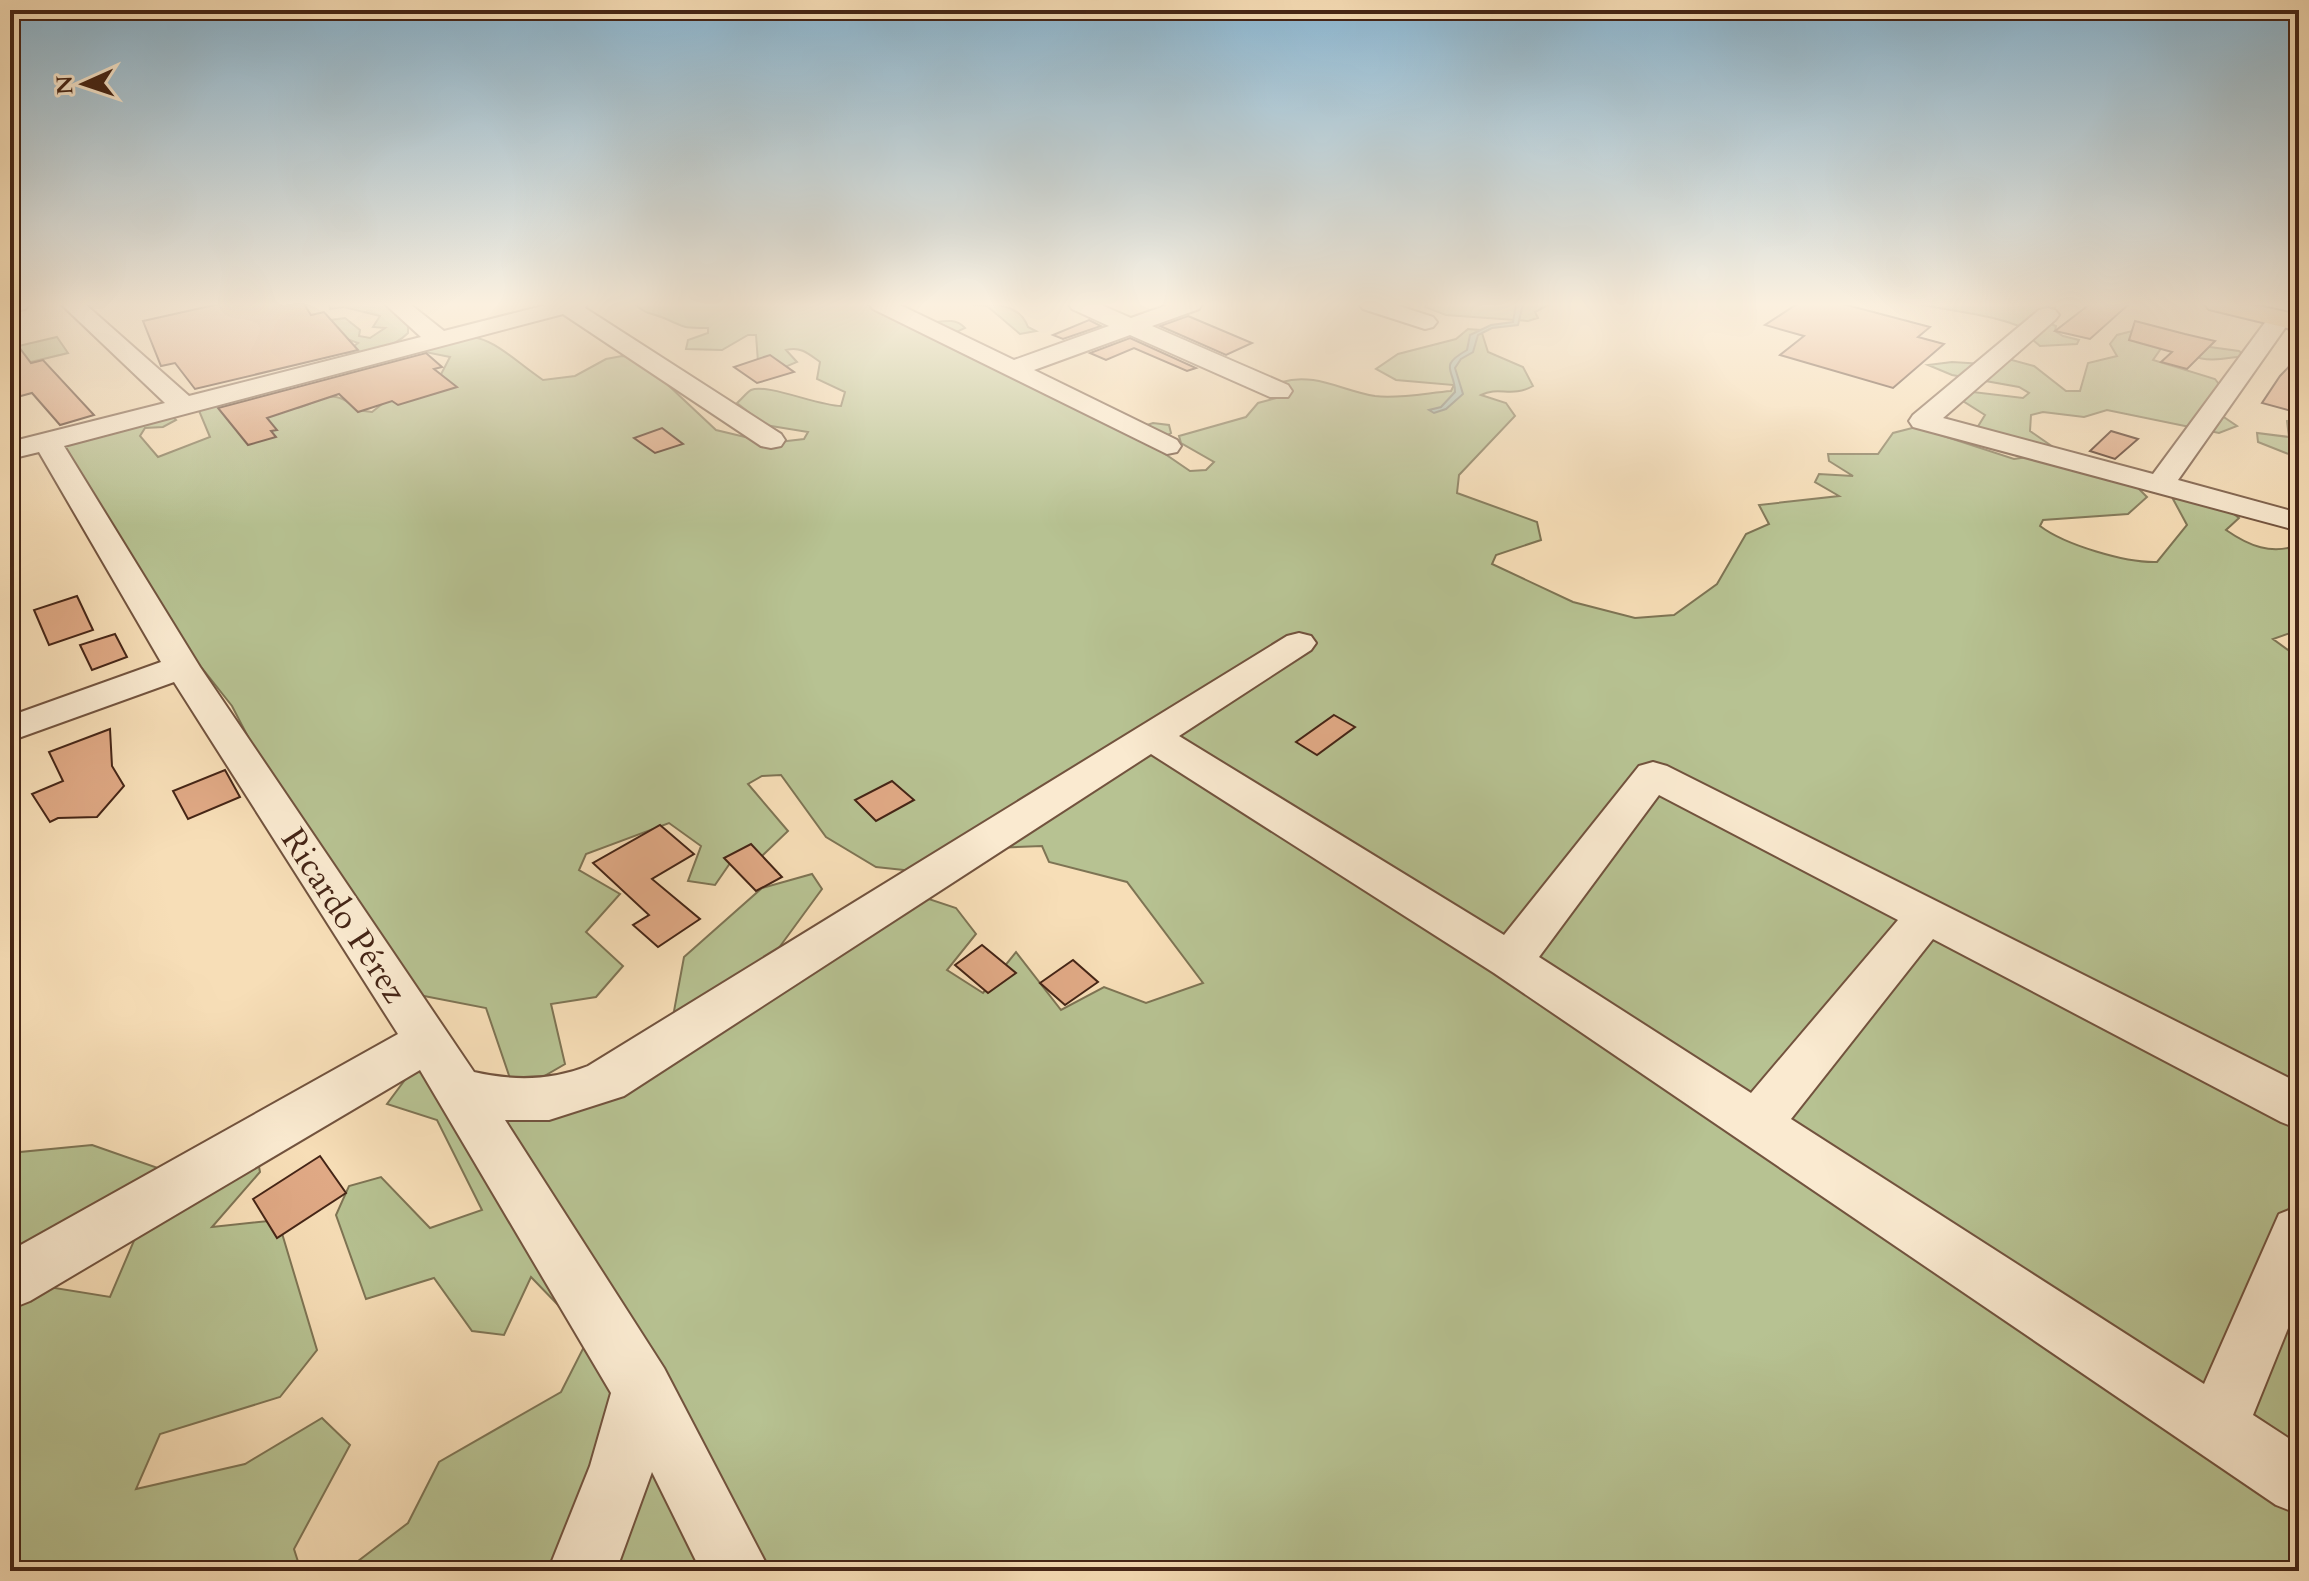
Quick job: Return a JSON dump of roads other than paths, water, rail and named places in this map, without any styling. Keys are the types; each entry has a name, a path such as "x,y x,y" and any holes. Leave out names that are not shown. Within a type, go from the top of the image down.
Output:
{"street":[{"path":"153,378 183,405"},
{"path":"28,446 289,378"},
{"path":"679,378 771,440"},
{"path":"1031,378 1167,446"},
{"path":"1249,378 1279,391"},
{"path":"1974,378 1923,421 2299,522"},
{"path":"2160,485 2244,378"},
{"name":"Ricardo Pérez","path":"28,446 182,667 428,1041 643,1389 736,1571"},
{"path":"458,1089 501,1101 540,1100 572,1096 606,1081 1299,643"},
{"path":"10,729 182,667"},
{"path":"1152,737 1510,961 2299,1482"},
{"path":"1510,961 1653,775 2299,1107"},
{"path":"1756,1124 1927,916"},
{"path":"10,1282 428,1041"},
{"path":"2217,1427 2299,1232"},
{"path":"582,1571 622,1466 643,1389"}],"water":[{"path":"1452,378 1458,378 1463,394 1446,409 1434,413 1429,410 1441,407 1455,392"}]}
